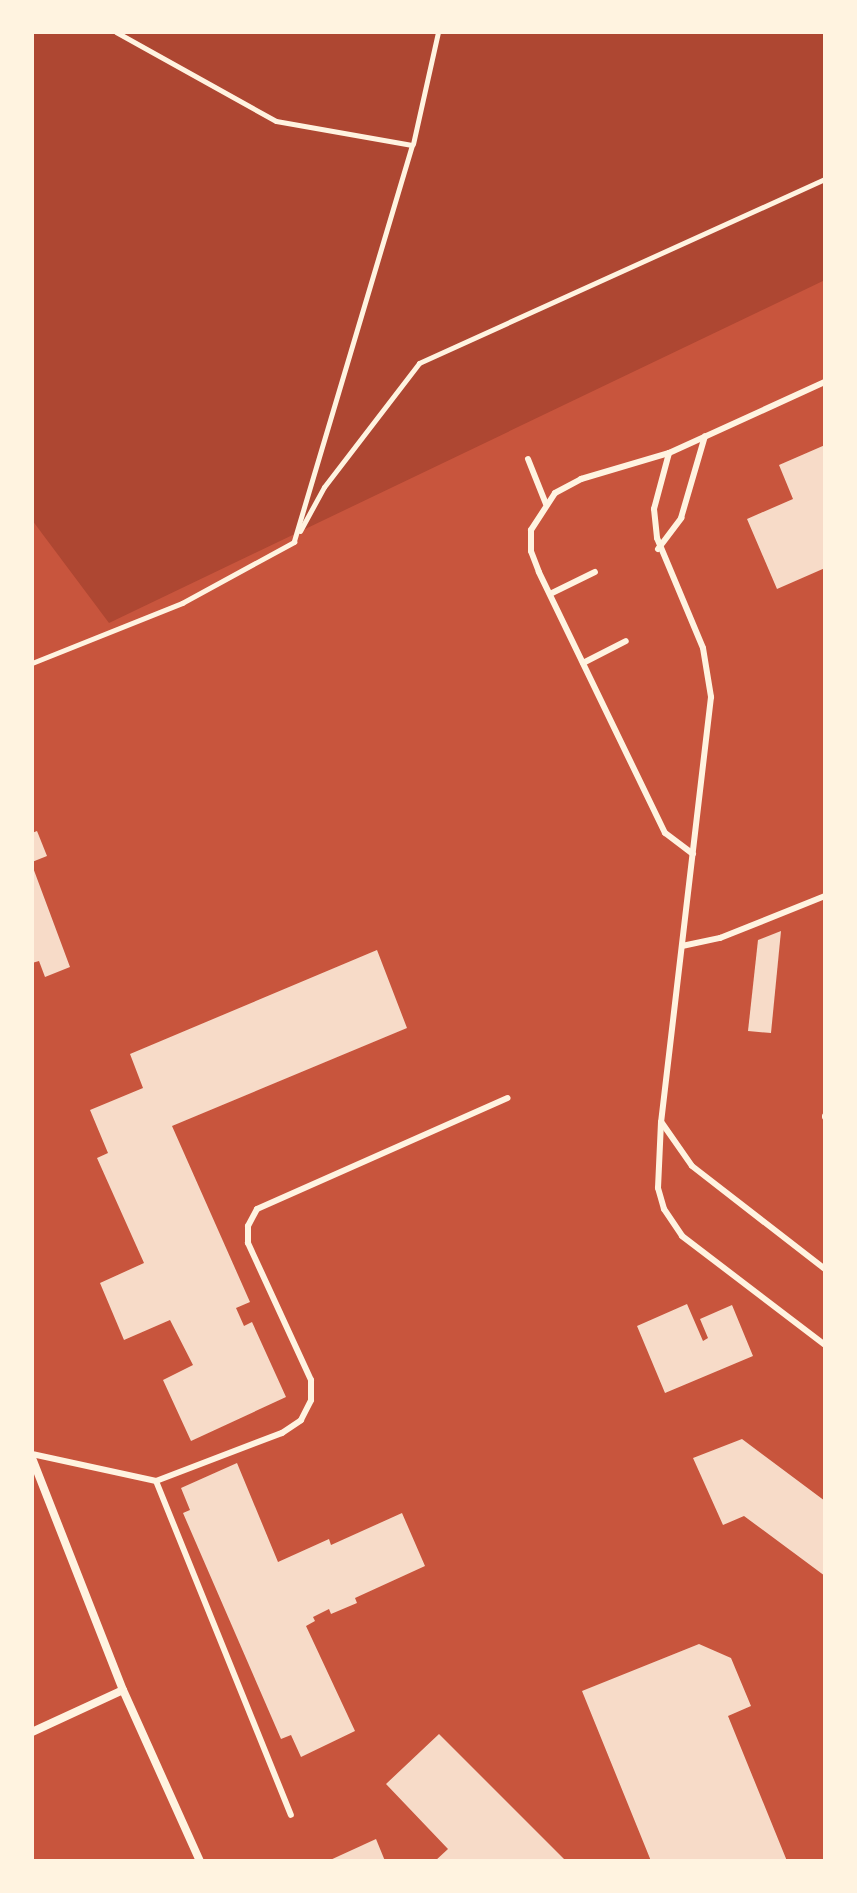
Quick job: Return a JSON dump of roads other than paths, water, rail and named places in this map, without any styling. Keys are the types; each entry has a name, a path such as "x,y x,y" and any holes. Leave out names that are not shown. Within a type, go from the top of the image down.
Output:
{"street":[{"path":"32,1456 123,1690 200,1861"},
{"path":"32,1732 123,1690"}],"lane":[{"path":"693,854 665,833 550,594 531,551 531,530 555,493 581,479 669,453 825,382"},
{"path":"658,549 681,518 705,436"},
{"path":"669,453 654,509 658,549 703,648 711,679 661,1122 658,1188 672,1224 696,1249 825,1345"},
{"path":"528,459 546,504"},
{"path":"550,594 595,572"},
{"path":"583,663 626,641"},
{"path":"682,946 720,938 825,896"},
{"path":"32,1456 156,1481 282,1433 301,1420 311,1400 311,1380 248,1243 248,1226 257,1209 507,1098"},
{"path":"661,1122 692,1166 825,1269"},
{"path":"156,1481 291,1815"}]}
